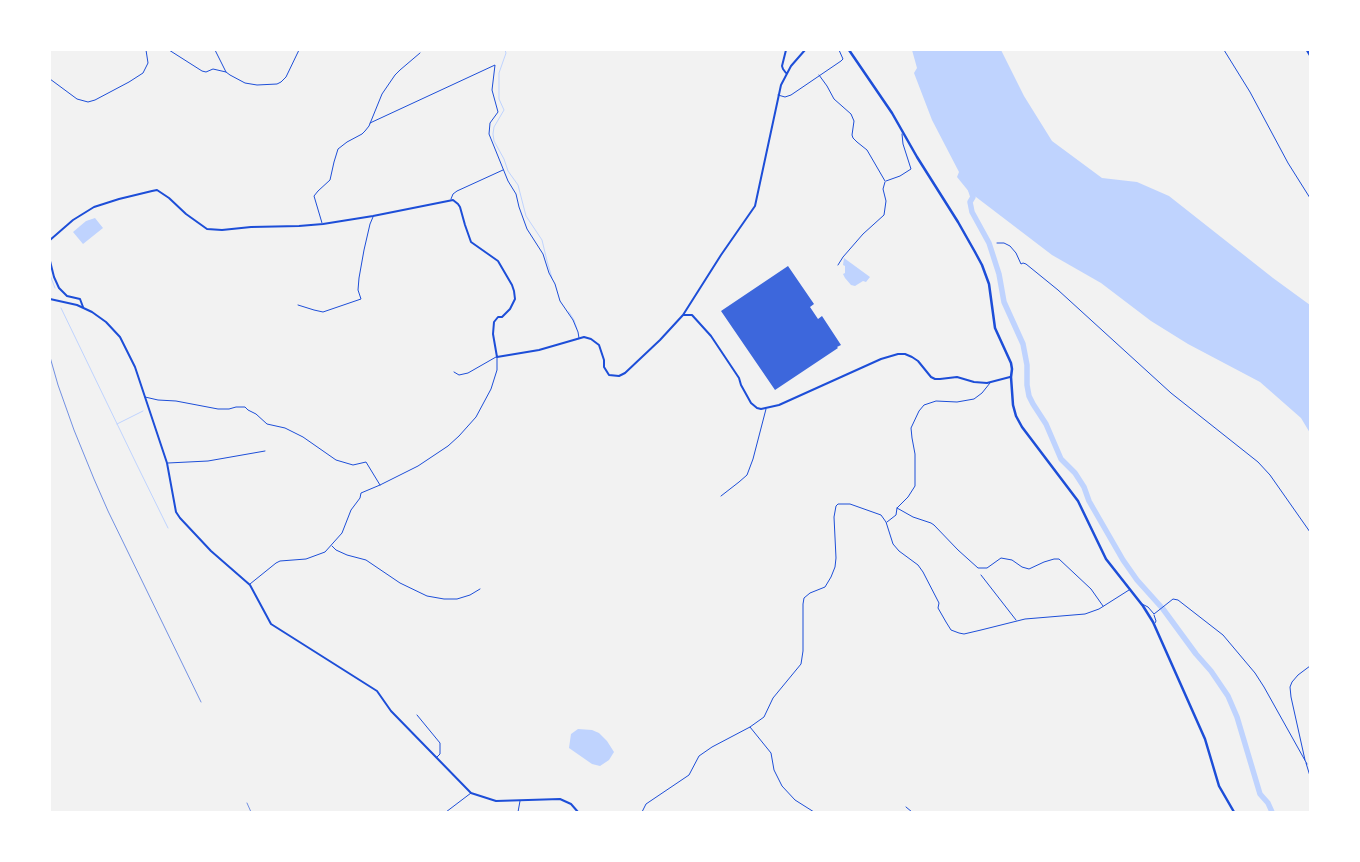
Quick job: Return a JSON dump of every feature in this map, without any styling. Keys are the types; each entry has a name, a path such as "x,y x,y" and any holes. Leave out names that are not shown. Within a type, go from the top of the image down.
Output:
{"main road":[{"path":"848,50 892,113 982,265 990,290 995,328 1011,363 1013,405 1020,423 1078,502 1102,552 1154,624 1208,747 1219,786 1234,812"},
{"path":"1307,50 1310,55"}],"street":[{"path":"50,79 78,100 88,102 95,100 129,82 143,72 148,62 146,50"},
{"path":"169,50 202,71 206,72 213,69 226,72"},
{"path":"215,50 226,72 230,76 249,85 278,84 282,82 300,50"},
{"path":"786,50 782,66 786,73"},
{"path":"454,372 459,374 468,373 497,357 539,350 584,337 591,339 599,345 604,360 604,367 609,375 619,376 625,373 660,340 683,314 720,255 755,206 778,95 786,73 806,50"},
{"path":"778,95 788,97 842,60 843,57 839,50"},
{"path":"1224,50 1310,198"},
{"path":"323,224 314,201 314,195 331,178 338,149 362,134 369,126 382,94 395,75 420,52"},
{"path":"370,123 495,65 492,90 498,112 490,123 489,134 508,182 516,194 527,229 543,254 560,301 573,320 579,338"},
{"path":"819,75 834,99 851,114 854,120 853,138 866,150 885,182 883,189 886,201 884,215 862,234 838,265"},
{"path":"885,182 911,169 903,144 902,132"},
{"path":"451,200 453,194 457,191 504,169"},
{"path":"50,240 73,220 94,207 154,190 169,198 186,214 211,230 323,224 451,200 456,201 460,207 464,226 471,242 498,262 512,285 515,299 510,309 494,322 493,334 497,370 483,407 472,423 448,446 418,466 361,493 360,498 353,506 342,533 325,552 312,558 286,560 276,563 250,585"},
{"path":"298,305 323,312 361,299 358,290 364,250 373,216"},
{"path":"997,243 1004,243 1010,246 1021,264 1026,264 1058,290 1171,393 1258,462 1310,532"},
{"path":"50,261 59,288 67,296 80,299 83,308"},
{"path":"50,299 92,312 106,322 120,337 132,359 167,463 174,506 180,518 211,551 250,585 271,624 377,691 391,711 471,793 496,801 560,799 571,804 578,812"},
{"path":"683,314 692,315 711,336 739,378 740,385 751,403 761,409 779,405 880,359 898,354 905,354 918,361 931,377 935,379 957,377 974,382 990,382 1012,377"},
{"path":"886,522 896,515 897,508 908,497 914,486 915,454 911,428 919,411 924,405 936,402 957,402 974,399 982,393 990,382"},
{"path":"145,397 158,400 176,400 218,409 245,408 256,414 267,424 285,428 303,436 336,460 353,465 366,462 380,485"},
{"path":"721,496 747,474 753,459 766,408"},
{"path":"167,463 208,461 265,450"},
{"path":"642,812 646,804 689,775 699,756 764,717 777,693 800,666 803,652 804,598 810,593 825,587 831,577 836,558 834,517 836,506 841,503 860,506 882,515 894,546 924,572 939,603 938,608 951,630 964,634 1025,618 1085,614 1130,590"},
{"path":"897,508 913,517 930,522 978,568 987,568 1000,558 1012,560 1022,567 1030,569 1044,562 1054,559 1059,560 1091,589 1103,606"},
{"path":"331,545 336,550 347,555 366,560 400,583 427,596 457,599 470,595 480,589"},
{"path":"982,575 1017,620"},
{"path":"1154,614 1173,599 1178,600 1223,634 1264,686 1307,764"},
{"path":"1141,604 1145,605 1154,614 1156,621 1154,624"},
{"path":"1310,666 1298,674 1290,687 1310,776"},
{"path":"417,715 440,743 440,754 437,758"},
{"path":"750,727 771,752 774,770 782,786 795,800 814,812"},
{"path":"446,812 471,793"},
{"path":"518,812 520,801"},
{"path":"906,807 912,812"}],"water":[{"path":"912,50 1001,50 1024,96 1052,141 1102,178 1137,182 1169,196 1310,305 1310,433 1301,418 1260,382 1188,344 1151,321 1101,283 1052,255 970,193 957,177 959,172 932,120 914,73 917,68"},
{"path":"95,218 103,228 83,244 73,232 86,221"},
{"path":"844,258 870,277 866,282 863,281 855,286 851,285 843,274 845,273"},
{"path":"578,729 592,730 599,733 607,741 614,752 609,760 600,766 592,764 569,748 571,734"}],"building":[{"path":"788,266 814,304 810,307 818,319 822,316 841,345 775,390 721,311"}],"waterway":[{"path":"505,50 506,53 499,73 499,99 504,110 494,127 494,141 508,171 518,185 526,216 542,240 552,278"},
{"path":"970,188 973,197 970,202 972,212 989,243 999,274 1004,302 1023,344 1027,365 1029,396 1046,424 1061,459 1075,473 1084,487 1089,501 1123,560 1211,671 1228,696 1237,717 1260,794 1268,803 1272,812"},
{"path":"50,275 55,288"},
{"path":"61,308 168,528"},
{"path":"569,312 577,329"},
{"path":"117,424 143,411"}],"railway":[{"path":"50,357 74,430 108,511 201,702"},
{"path":"247,803 251,812"}]}
